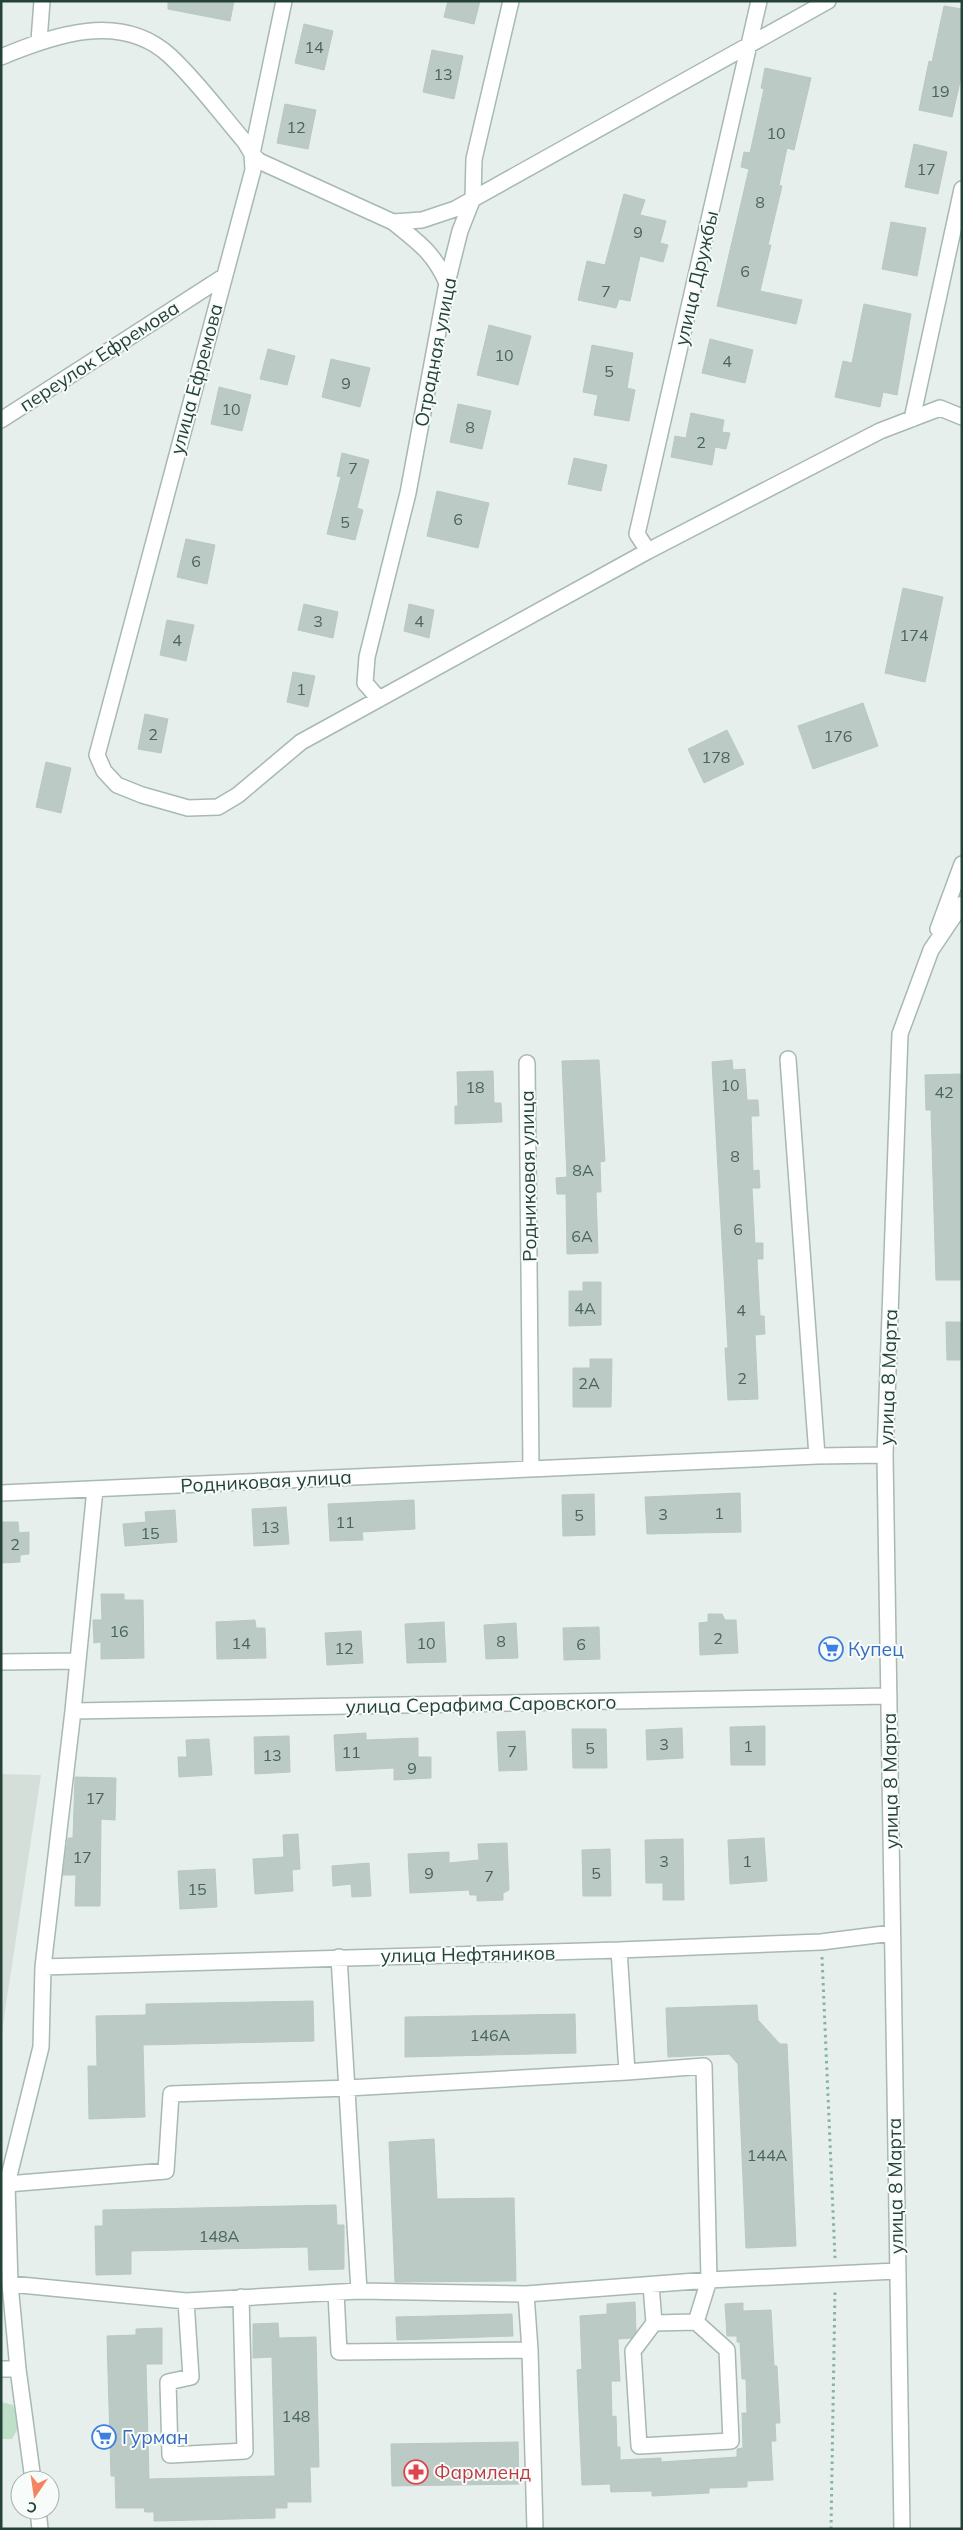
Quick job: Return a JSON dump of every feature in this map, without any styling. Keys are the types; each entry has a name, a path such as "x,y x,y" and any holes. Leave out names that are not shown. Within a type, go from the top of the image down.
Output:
{"street":[{"path":"39,41 42,1"},
{"name":"улица Ефремова","path":"284,1 252,154 253,170 97,755 104,771 117,785 142,795 188,808 218,807 238,795 301,742 379,699"},
{"name":"Отрадная улица","path":"379,699 365,682 367,657 408,493 447,283 460,231 473,198 474,159 511,1"},
{"name":"улица Дружбы","path":"648,551 637,534 759,1"},
{"path":"393,222 430,217 455,209 828,1"},
{"path":"1,57 39,41 96,29 125,32 146,39 169,55 245,142 259,161 393,222 427,250 439,265 447,283"},
{"path":"912,419 962,188"},
{"name":"переулок Ефремова","path":"1,420 223,277"},
{"path":"379,699 648,551 880,432 940,408 962,416"},
{"path":"931,950 962,864"},
{"path":"931,950 962,904"},
{"name":"улица 8 Марта","path":"902,2529 896,2271 885,1456 900,1034 931,950"},
{"path":"788,1059 817,1456"},
{"name":"Родниковая улица","path":"526,1063 531,1469"},
{"name":"Родниковая улица","path":"1,1493 817,1456 885,1456"},
{"path":"32,2470 18,2369 10,2284 6,2184 41,2047 43,1967 73,1711 95,1489"},
{"path":"1,1662 78,1661"},
{"name":"улица Серафима Саровского","path":"73,1711 889,1696"},
{"name":"улица Нефтяников","path":"43,1967 619,1950 821,1942 892,1933"},
{"path":"619,1950 627,2072"},
{"path":"340,1957 359,2291"},
{"path":"6,2184 166,2172 171,2094 348,2088 704,2066 708,2280 696,2322"},
{"path":"10,2284 186,2301 359,2291 526,2294 651,2286 708,2280 896,2271"},
{"path":"651,2286 654,2323 633,2351 639,2446 732,2441 727,2350 696,2322 654,2323"},
{"path":"336,2293 339,2352 530,2350"},
{"path":"526,2294 530,2350 535,2529"},
{"path":"186,2301 191,2377 168,2382 170,2455 246,2451 241,2297"},
{"path":"1,2369 18,2369"}],"path":[{"path":"821,1942 836,2273 832,2529"}],"shaded area":[{"path":"1,1774 41,1775 1,2037"}],"green space":[{"path":"1,2402 13,2405 20,2425 12,2439 1,2439"}],"building":[{"path":"168,1 234,1 230,21 168,9"},
{"path":"448,1 480,1 474,24 444,17"},
{"path":"944,6 962,9 962,73 952,117 919,110 929,61 932,62"},
{"path":"304,24 333,31 324,70 295,63"},
{"path":"432,50 463,56 454,99 423,92"},
{"path":"765,68 811,78 794,150 787,148 779,185 782,186 768,245 771,245 760,291 802,300 796,324 717,306 749,169 741,167 744,152 750,153 764,89 761,88"},
{"path":"285,104 316,110 308,149 277,143"},
{"path":"914,144 947,152 938,194 905,187"},
{"path":"624,194 645,200 640,215 666,221 660,243 668,245 663,262 640,256 630,301 619,299 616,308 578,300 587,261 605,265"},
{"path":"891,222 926,228 917,276 882,269"},
{"path":"864,304 911,314 897,395 883,392 880,407 835,397 843,361 852,363"},
{"path":"489,325 531,336 518,385 477,375"},
{"path":"710,339 753,350 745,383 702,373"},
{"path":"592,345 633,353 627,388 635,390 629,421 594,415 598,395 583,392"},
{"path":"268,349 295,356 287,385 260,379"},
{"path":"331,359 370,368 360,407 322,397"},
{"path":"219,387 251,395 242,431 211,424"},
{"path":"458,404 491,411 482,449 450,442"},
{"path":"691,413 724,420 722,432 730,433 726,449 715,447 712,465 671,457 675,436 686,438"},
{"path":"342,453 369,460 357,508 363,510 355,540 327,534 341,477 337,476"},
{"path":"574,458 607,465 601,491 568,484"},
{"path":"437,491 489,503 478,548 427,536"},
{"path":"186,539 215,545 207,584 177,577"},
{"path":"903,588 943,597 925,682 885,673"},
{"path":"304,604 338,612 333,638 298,630"},
{"path":"409,604 434,610 429,638 404,631"},
{"path":"167,620 194,625 186,661 160,655"},
{"path":"293,672 315,676 308,707 287,702"},
{"path":"863,703 878,746 813,769 798,726"},
{"path":"145,714 168,719 161,753 138,749"},
{"path":"727,730 744,764 704,783 688,749"},
{"path":"46,762 71,768 61,813 36,807"},
{"path":"599,1060 605,1161 600,1162 601,1192 596,1192 598,1253 567,1254 566,1194 557,1194 556,1178 567,1177 562,1061"},
{"path":"732,1060 733,1070 745,1069 747,1100 758,1100 759,1116 751,1116 753,1171 759,1170 760,1188 752,1188 755,1243 763,1243 763,1259 757,1259 760,1316 764,1316 765,1334 755,1335 758,1399 728,1400 725,1348 728,1348 712,1062"},
{"path":"493,1071 494,1103 501,1103 502,1122 455,1124 455,1106 458,1106 457,1072"},
{"path":"962,1074 962,1280 936,1280 931,1110 926,1110 925,1075"},
{"path":"583,1282 601,1282 601,1325 569,1326 569,1291 583,1291"},
{"path":"946,1322 962,1322 962,1360 947,1360"},
{"path":"590,1359 612,1359 611,1407 573,1407 573,1368 590,1368"},
{"path":"740,1493 741,1532 647,1534 645,1497"},
{"path":"594,1494 595,1535 563,1536 562,1495"},
{"path":"414,1500 415,1529 362,1532 363,1540 330,1541 328,1504"},
{"path":"286,1507 289,1544 254,1546 252,1509"},
{"path":"175,1510 177,1542 125,1546 123,1524 146,1522 145,1512"},
{"path":"1,1522 18,1522 19,1533 29,1532 29,1554 20,1555 20,1562 1,1563"},
{"path":"101,1594 124,1594 124,1600 143,1600 144,1658 101,1659 101,1642 94,1643 93,1620 102,1620"},
{"path":"708,1614 722,1614 725,1620 736,1620 738,1653 700,1655 699,1623 708,1622"},
{"path":"255,1620 256,1628 265,1628 266,1658 217,1659 216,1622"},
{"path":"444,1622 446,1662 407,1663 405,1624"},
{"path":"516,1623 518,1658 486,1659 484,1625"},
{"path":"599,1627 600,1659 564,1660 563,1628"},
{"path":"361,1631 363,1663 327,1665 325,1633"},
{"path":"765,1726 765,1765 731,1765 730,1727"},
{"path":"682,1728 683,1758 647,1760 646,1730"},
{"path":"572,1729 606,1729 607,1768 573,1768"},
{"path":"525,1731 527,1770 499,1771 497,1732"},
{"path":"366,1733 366,1740 418,1738 418,1757 431,1757 431,1778 394,1780 394,1768 336,1771 334,1735"},
{"path":"289,1736 290,1772 255,1774 254,1737"},
{"path":"209,1739 212,1775 179,1777 178,1757 187,1757 186,1740"},
{"path":"75,1777 116,1778 115,1820 101,1819 100,1906 75,1906 76,1875 63,1875 68,1838 73,1838"},
{"path":"298,1834 300,1869 292,1870 293,1891 255,1894 253,1859 284,1857 283,1835"},
{"path":"764,1838 767,1881 730,1884 728,1840"},
{"path":"683,1839 684,1900 663,1900 663,1883 646,1883 645,1840"},
{"path":"507,1843 509,1890 503,1893 503,1900 477,1901 477,1895 470,1895 469,1890 410,1893 408,1854 449,1852 449,1863 479,1860 478,1844"},
{"path":"610,1849 611,1896 583,1896 582,1850"},
{"path":"369,1863 371,1896 352,1897 351,1884 333,1886 332,1866"},
{"path":"215,1869 217,1907 180,1909 178,1871"},
{"path":"313,2001 314,2041 143,2045 145,2117 89,2119 88,2066 97,2066 96,2016 146,2015 146,2004"},
{"path":"757,2005 758,2020 780,2044 787,2044 796,2246 746,2248 738,2064 729,2054 668,2057 666,2008"},
{"path":"575,2014 576,2053 405,2057 405,2017"},
{"path":"434,2139 437,2199 514,2198 516,2281 395,2282 389,2142"},
{"path":"336,2205 337,2225 344,2225 344,2269 309,2270 308,2247 131,2251 131,2274 96,2275 95,2226 103,2226 103,2210"},
{"path":"635,2302 636,2332 631,2338 618,2339 620,2381 611,2381 612,2417 616,2416 617,2447 620,2447 620,2460 661,2458 661,2462 737,2457 737,2449 743,2448 742,2413 747,2413 746,2379 742,2379 740,2342 737,2342 737,2336 727,2336 725,2304 743,2303 743,2311 771,2310 774,2366 777,2366 780,2423 775,2423 776,2441 771,2441 773,2480 747,2481 747,2487 709,2488 709,2493 652,2496 652,2491 611,2492 610,2484 582,2485 577,2370 582,2369 580,2316 607,2314 607,2304"},
{"path":"512,2314 513,2336 397,2340 396,2317"},
{"path":"278,2323 279,2338 316,2337 319,2467 310,2467 311,2502 287,2502 287,2508 275,2508 275,2518 154,2521 154,2512 145,2512 144,2508 116,2508 115,2476 111,2476 107,2336 136,2335 136,2329 162,2328 162,2364 146,2364 149,2479 275,2476 272,2357 253,2358 253,2324"},
{"path":"518,2442 519,2484 392,2486 391,2444"}],"place":[{"name":"Купец","path":"831,1649"},
{"name":"Гурман","path":"104,2437"},
{"name":"Фармленд","path":"416,2472"}]}
